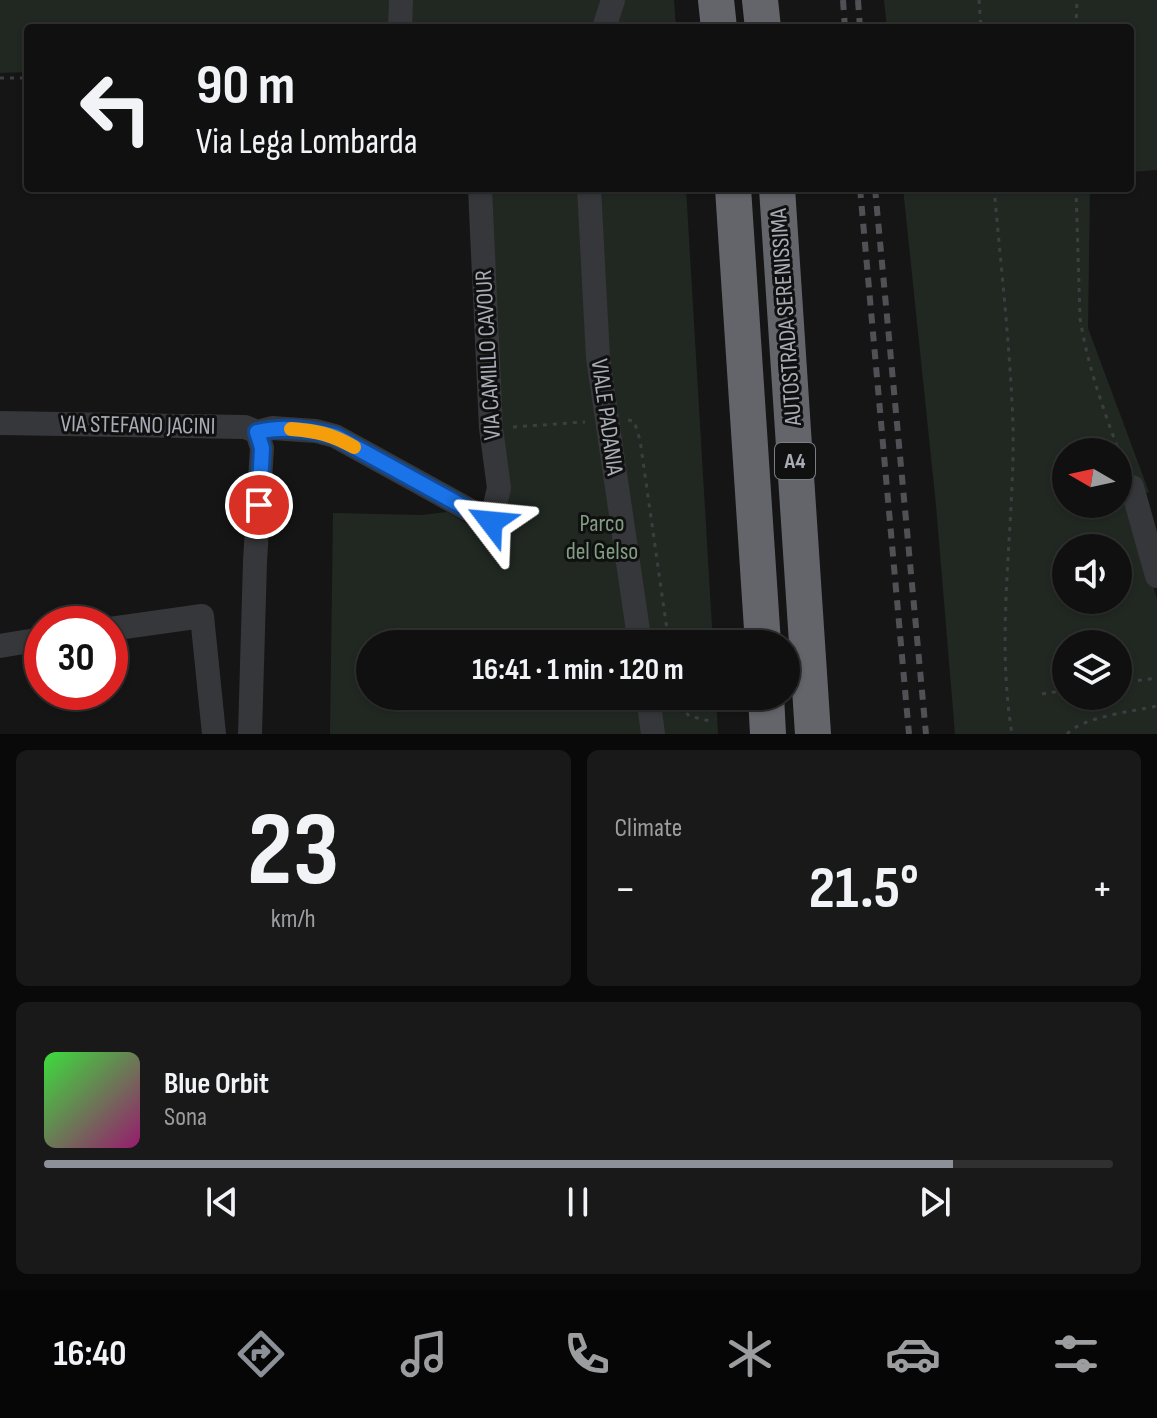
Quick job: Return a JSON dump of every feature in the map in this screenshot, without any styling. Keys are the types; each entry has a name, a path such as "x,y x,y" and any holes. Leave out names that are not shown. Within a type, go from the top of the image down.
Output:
{"highway":[{"path":"716,0 719,24"},
{"path":"760,0 763,24"},
{"name":"AUTOSTRADA SERENISSIMA","path":"733,192 762,630"},
{"name":"AUTOSTRADA SERENISSIMA","path":"777,192 813,734"},
{"path":"767,710 768,734"}],"street":[{"path":"400,24 401,0"},
{"path":"605,24 613,0"},
{"name":"VIA CAMILLO CAVOUR","path":"480,192 491,428 499,488 491,522"},
{"name":"VIALE PADANIA","path":"589,192 598,358 638,630"},
{"name":"VIA STEFANO JACINI","path":"0,423 245,427 257,432 272,428 316,431 335,436 491,522"},
{"path":"250,734 262,448 257,432"},
{"path":"1132,487 1157,576"},
{"path":"128,626 202,616 214,734"},
{"path":"0,646 24,642"},
{"path":"650,710 653,734"}],"path":[{"path":"979,0 981,24"},
{"path":"1076,24 1077,0"},
{"path":"0,78 24,78"},
{"path":"994,192 1013,425 1005,650 1012,734"},
{"path":"1076,192 1080,318 1094,383 1114,438"},
{"path":"625,419 634,421 640,440 667,630"},
{"path":"491,428 585,422"},
{"path":"1132,681 1157,678"},
{"path":"1042,694 1052,692"},
{"path":"1067,734 1085,722 1157,706"},
{"path":"684,710 689,716 710,721"}],"green space":[{"path":"0,0 674,0 676,24 24,24 24,72 0,73"},
{"path":"884,0 1157,0 1157,170 1134,172 1134,24 887,24"},
{"name":"Parco del Gelso","path":"485,192 686,192 712,630 356,630 356,710 717,710 718,734 330,734 333,513 422,515 447,512 493,539 503,494"},
{"path":"903,192 1090,192 1088,328 1129,438 1052,438 1052,518 1132,518 1132,513 1157,599 1157,734 955,734 936,505"},
{"path":"1132,446 1149,492 1132,498"}],"railway":[{"path":"843,0 845,24"},
{"path":"858,0 860,24"},
{"path":"860,192 909,734"},
{"path":"875,192 926,734"}],"slow traffic":[{"path":"291,429 335,436 354,447"}],"route":[{"path":"259,505 262,448 257,432 272,428 316,431 335,436 491,522"}]}
